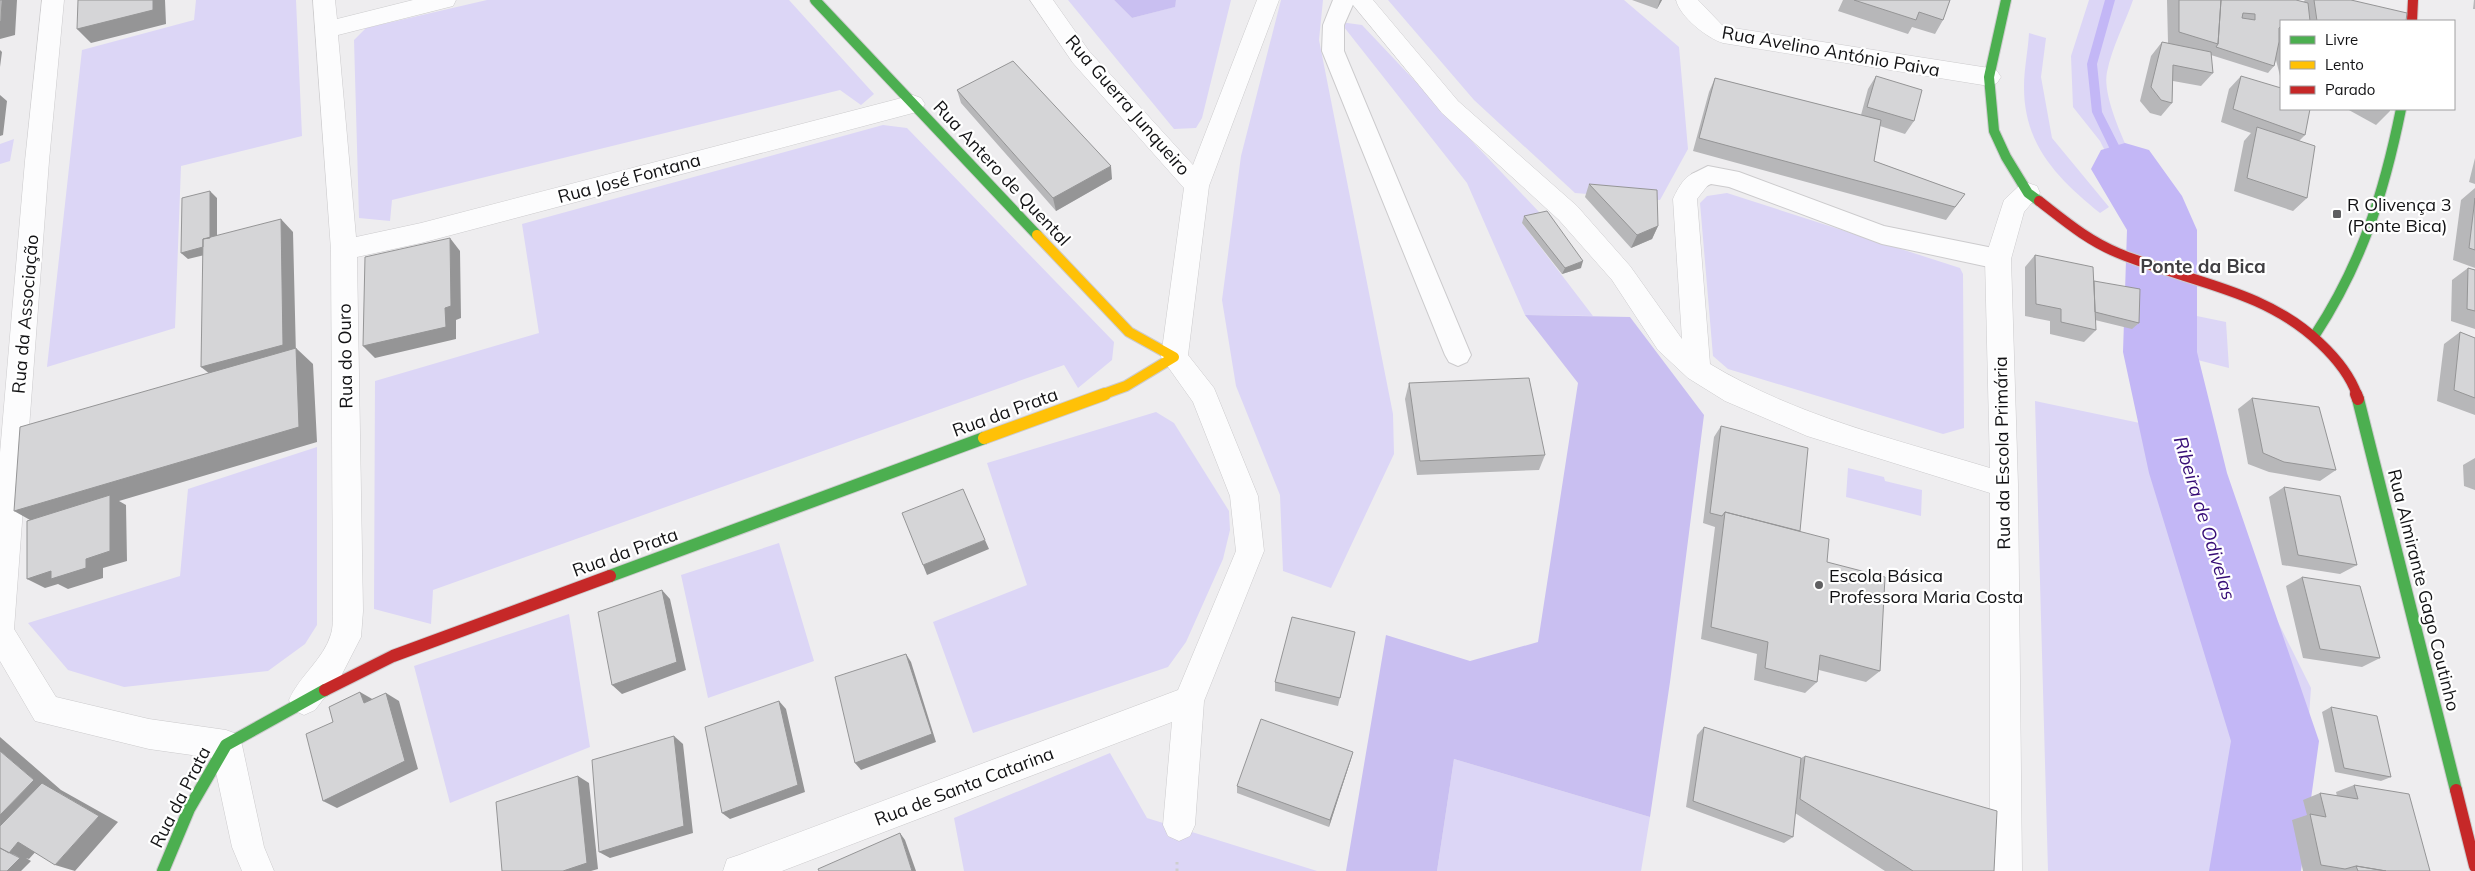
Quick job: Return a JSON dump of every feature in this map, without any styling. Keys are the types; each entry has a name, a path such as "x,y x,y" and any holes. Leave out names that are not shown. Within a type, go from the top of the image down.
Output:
{"street":[{"name":"Rua da Associação","path":"0,628 37,161 53,0"},
{"name":"Rua do Ouro","path":"304,700 330,666 346,637 348,611 344,250 324,0"},
{"path":"326,30 445,0"},
{"name":"Rua Antero de Quental","path":"815,0 1129,332 1174,357"},
{"name":"Rua Guerra Junqueiro","path":"1041,0 1081,57 1197,186"},
{"path":"1179,825 1189,701 1250,551 1244,496 1204,396 1174,357 1197,186 1268,0"},
{"path":"1360,0 1450,107 1568,213 1621,273 1667,342 1697,370 1734,393 1817,428 2004,485"},
{"name":"Rua Avelino António Paiva","path":"1687,0 1688,4 1714,31 1723,35 1989,77"},
{"path":"2006,0 1989,77 1994,131 2006,157 2028,193"},
{"path":"2412,20 2413,0"},
{"name":"Rua José Fontana","path":"344,250 422,233 913,104"},
{"path":"2315,335 2334,311 2353,279 2373,229 2392,160 2400,110"},
{"path":"1697,370 1686,199 1690,188 1700,180"},
{"name":"Rua Almirante Gago Coutinho","path":"2028,193 2087,238 2132,257 2246,294 2280,311 2315,335 2339,363 2357,395 2475,866"},
{"name":"Rua da Escola Primária","path":"2006,871 2004,485 1998,259 2013,207 2028,193"},
{"name":"Rua da Prata","path":"163,871 189,809 226,745 304,700 393,656 1126,386 1174,357"},
{"path":"0,633 46,710 149,734 226,745 248,848 258,871"},
{"name":"Rua de Santa Catarina","path":"739,871 1189,701"}],"lane":[{"path":"1344,0 1334,19 1331,35 1333,51 1458,355"},
{"path":"1700,180 1708,175 1731,178 1882,235 1998,259"}],"shaded area":[{"path":"196,0 296,0 302,136 181,166 175,328 47,367 82,50 194,20"},
{"path":"487,0 789,0 874,94 861,105 840,90 392,200 390,221 359,218 354,40 366,28"},
{"path":"1068,0 1114,0 1132,18 1174,7 1176,0 1231,0 1202,118 1196,128 1174,129"},
{"path":"1114,0 1176,0 1175,7 1132,18"},
{"path":"1281,0 1323,0 1319,40 1393,414 1394,454 1331,588 1283,571 1280,495 1236,386 1222,300 1241,156"},
{"path":"1388,0 1624,0 1679,47 1688,149 1660,200 1575,193 1474,100"},
{"path":"2089,0 2133,0 2109,63 2107,88 2112,109 2132,158 2177,242 2149,238 2100,141 2073,107 2071,56"},
{"path":"1340,22 1362,25 1540,213 1522,223 1593,316 1525,315 1467,183"},
{"path":"2029,33 2046,38 2041,77 2052,138 2109,207 2100,213 2057,173 2046,159 2030,126 2024,87"},
{"path":"883,125 907,128 1114,342 1112,360 1078,388 1064,365 433,590 431,624 374,609 375,381 539,333 522,224"},
{"path":"14,139 10,161 0,164 0,144"},
{"path":"1727,193 1960,268 1963,274 1964,428 1943,434 1728,369 1713,356 1700,203 1707,196"},
{"path":"2141,292 2188,306 2187,314 2226,322 2229,368 2178,355 2204,474 2311,688 2303,800 2292,820 2287,871 2048,871 2035,401 2154,426 2142,380"},
{"path":"1525,315 1630,317 1704,415 1670,682 1650,817 1454,759 1437,871 1346,871 1386,635 1470,661 1538,642 1578,383"},
{"path":"1156,412 1174,423 1229,511 1230,530 1223,559 1186,642 1168,667 973,733 933,622 1027,585 987,463"},
{"path":"317,447 317,625 305,644 268,671 124,687 68,670 28,623 180,576 188,489"},
{"path":"1848,468 1884,477 1885,481 1922,490 1921,516 1846,497"},
{"path":"779,543 814,661 708,698 681,575"},
{"path":"569,614 590,747 450,803 414,666"},
{"path":"1110,753 1147,818 1317,871 964,871 954,818"},
{"path":"1454,759 1650,817 1641,871 1437,871"}],"building":[{"path":"0,0 2,0 0,22"},
{"path":"78,0 153,0 153,10 77,29"},
{"path":"1854,0 1950,0 1943,20 1919,12 1916,20"},
{"path":"2179,0 2221,0 2218,44 2179,32"},
{"path":"2221,0 2296,0 2308,3 2310,20 2280,20 2279,42 2274,66 2216,47 2218,44","holes":["2243,13 2255,14 2255,20 2242,18"]},
{"path":"2314,0 2351,0 2407,13 2406,20 2317,20"},
{"path":"2162,42 2211,52 2213,73 2173,65 2172,103 2161,100 2151,87"},
{"path":"1013,61 1111,166 1053,198 957,90"},
{"path":"1876,76 1922,90 1914,121 1867,107"},
{"path":"2241,76 2280,88 2280,110 2310,110 2305,135 2233,109"},
{"path":"1715,78 1881,120 1874,161 1965,194 1955,207 1699,138"},
{"path":"2257,127 2315,146 2307,198 2247,178"},
{"path":"1589,184 1657,190 1658,226 1637,235"},
{"path":"210,191 210,238 203,239 203,247 181,253 182,198"},
{"path":"2475,198 2475,250 2469,248"},
{"path":"1547,211 1583,261 1565,268 1524,216"},
{"path":"281,219 283,345 201,367 203,239"},
{"path":"450,238 451,306 445,308 446,327 363,346 365,257"},
{"path":"2035,255 2093,267 2096,330 2061,322 2061,309 2036,304"},
{"path":"2468,268 2475,270 2475,311 2467,309"},
{"path":"2094,281 2140,289 2139,323 2095,312"},
{"path":"2460,332 2475,338 2475,398 2454,390"},
{"path":"296,348 299,427 14,511 20,427"},
{"path":"1529,378 1545,455 1420,461 1409,383"},
{"path":"2252,398 2319,407 2336,470 2284,462 2263,453"},
{"path":"1721,426 1808,448 1800,531 1725,512 1722,516 1710,513"},
{"path":"2284,487 2340,496 2357,565 2298,555"},
{"path":"963,489 985,540 923,565 902,513"},
{"path":"110,495 110,551 86,559 86,568 51,579 51,571 27,579 27,521"},
{"path":"1725,512 1829,539 1827,562 1885,577 1880,671 1820,655 1817,682 1765,668 1768,642 1711,627"},
{"path":"2302,577 2360,586 2380,658 2320,649"},
{"path":"662,590 677,662 612,685 598,612"},
{"path":"1292,617 1355,632 1340,698 1275,682"},
{"path":"906,654 932,734 855,763 835,677"},
{"path":"360,692 364,703 386,693 405,761 323,801 306,734 333,722 329,707"},
{"path":"779,701 798,785 722,813 705,727"},
{"path":"2331,707 2377,716 2391,777 2344,768"},
{"path":"1261,719 1353,752 1330,820 1237,786"},
{"path":"1704,727 1801,758 1793,837 1693,801"},
{"path":"674,736 684,826 599,852 592,760"},
{"path":"0,751 34,780 0,815"},
{"path":"1805,756 1997,811 1994,871 1913,871 1800,799"},
{"path":"578,776 587,863 563,871 502,871 496,802"},
{"path":"42,783 99,816 55,865 18,842 9,853 0,848 0,826"},
{"path":"2354,785 2409,794 2430,871 2386,871 2356,866 2345,869 2321,865 2310,814 2326,817 2320,793 2358,799"},
{"path":"900,833 912,871 819,871 818,869"},
{"path":"0,848 20,858 7,871 0,871"},
{"path":"2356,866 2386,871 2358,871"}],"waterway":[{"path":"2110,0 2092,64 2097,112 2125,169"},
{"name":"Ribeira de Odivelas","path":"2125,169 2157,215 2162,230 2160,352 2188,473 2275,741 2255,871"}],"traffic: fast":[{"path":"815,0 1037,235"},
{"path":"2006,0 1989,77 1994,131 2006,157 2028,193 2039,201"},
{"path":"2315,335 2347,282 2371,227 2388,170 2401,110"},
{"path":"2358,399 2456,790"},
{"path":"610,576 984,438"},
{"path":"163,871 189,809 226,745 325,690"}],"traffic: slow":[{"path":"984,438 1126,386 1174,357 1129,332 1037,235"}],"traffic: jam":[{"path":"2412,20 2413,0"},
{"path":"2039,201 2087,238 2118,253 2247,296 2277,310 2305,329 2331,353 2343,369 2358,399"},
{"path":"325,690 393,656 610,576"},
{"path":"2456,790 2475,866"}],"place":[{"name":"R Olivença 3 (Ponte Bica)","path":"2337,214"},
{"name":"Escola Básica Professora Maria Costa","path":"1819,585"}],"district":[{"name":"Ponte da Bica","path":"2203,266"}]}
